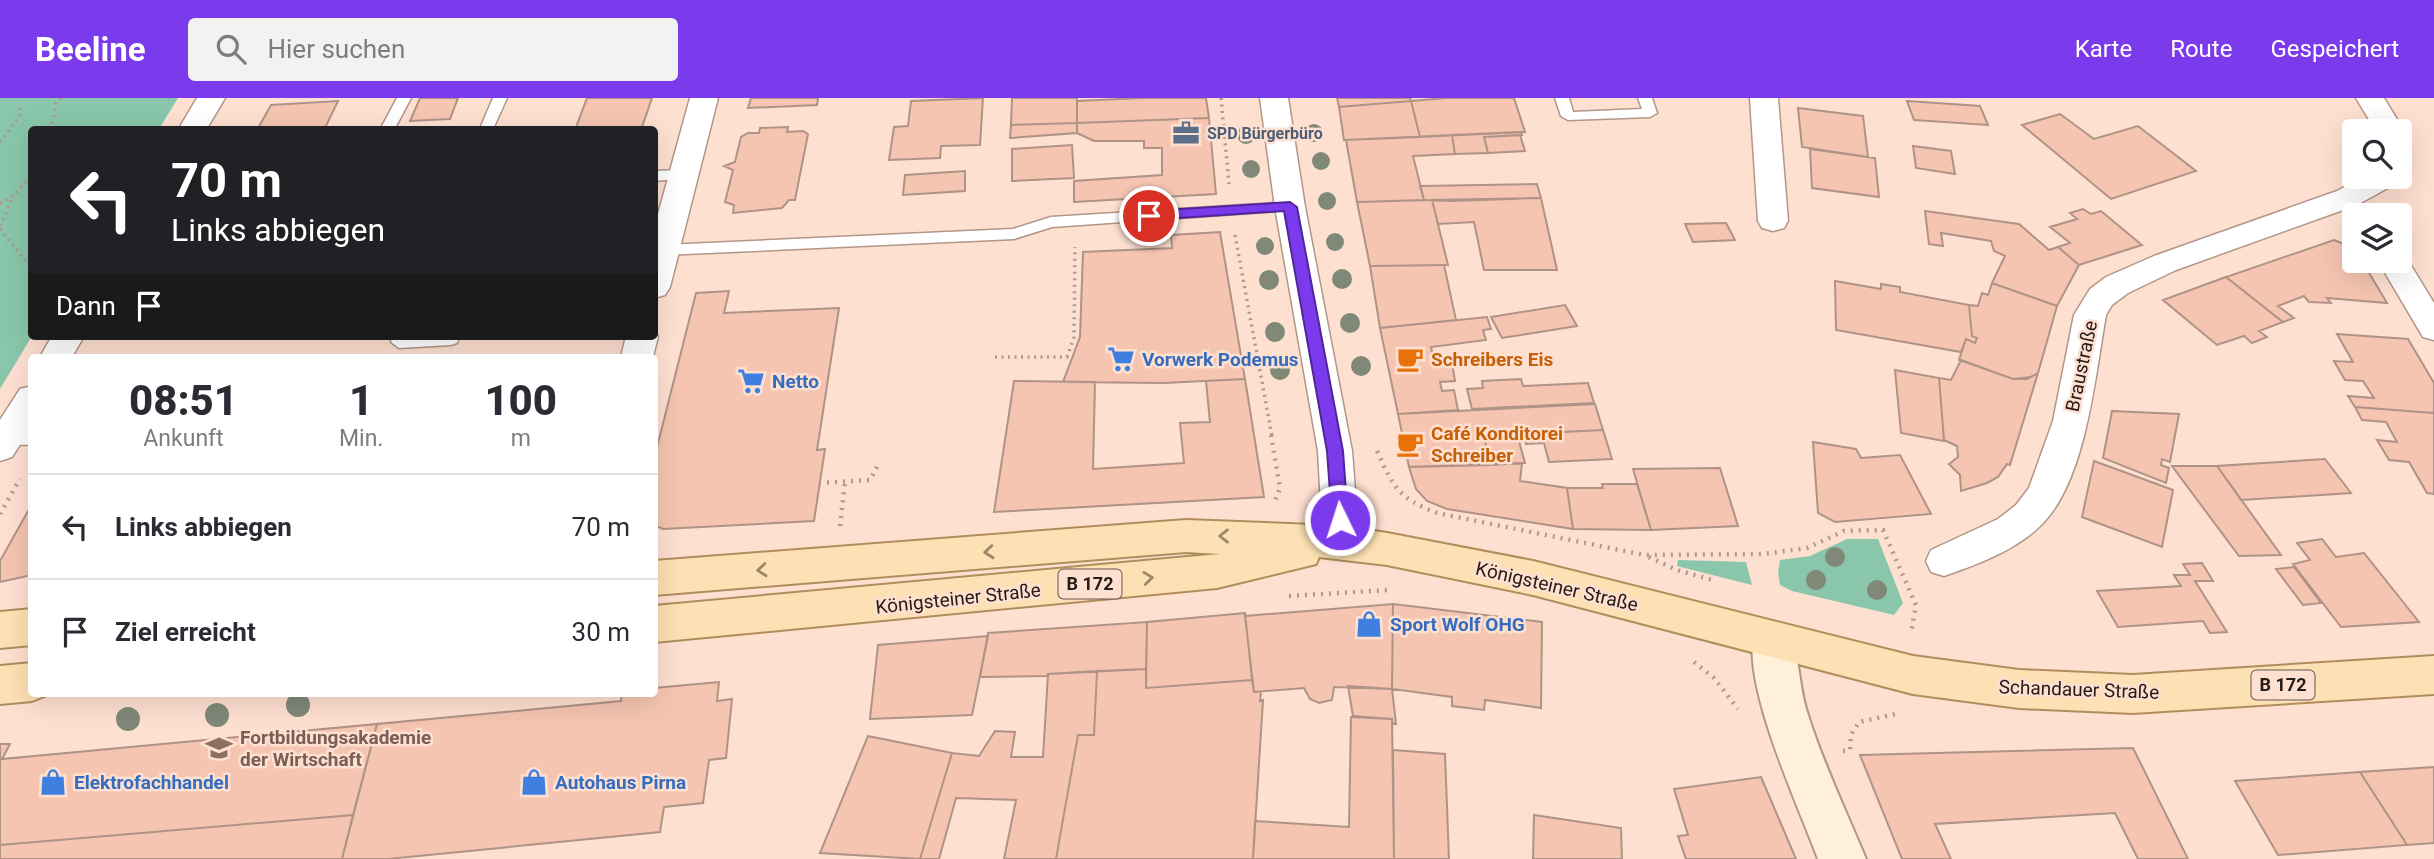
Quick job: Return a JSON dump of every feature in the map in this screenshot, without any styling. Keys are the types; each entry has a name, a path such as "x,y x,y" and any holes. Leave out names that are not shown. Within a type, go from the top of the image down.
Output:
{"main road":[{"name":"Königsteiner Straße","path":"658,579 1186,536 1341,542 1533,578 1772,639"},
{"name":"Königsteiner Straße","path":"658,624 836,610 1217,571 1341,542"},
{"path":"0,630 28,627"},
{"name":"Schandauer Straße","path":"1772,639 1913,675 2019,689 2133,694 2434,675"},
{"path":"1772,639 1778,686 1786,716 1842,859"},
{"path":"0,685 28,682"}],"street":[{"path":"194,126 211,98"},
{"path":"658,272 664,250 669,176 704,98"},
{"path":"1274,98 1290,207 1335,451 1341,542"},
{"path":"1764,98 1773,221"},
{"path":"2370,98 2383,119"},
{"name":"Braustraße","path":"2360,203 2373,189"},
{"name":"Braustraße","path":"1944,561 2007,530 2029,515 2041,500 2062,452 2091,315 2101,297 2117,285 2165,263 2342,211"},
{"path":"2400,273 2434,329"},
{"path":"12,442 28,407"}],"lane":[{"path":"389,126 404,98"},
{"path":"488,126 500,98"},
{"path":"1562,98 1569,116 1650,113 1644,98"},
{"path":"664,250 1014,234 1051,222 1290,207"},
{"path":"400,340 399,342 434,340"}],"path":[{"path":"52,126 56,103 61,98"},
{"path":"1221,98 1231,210 1280,488 1275,500 1268,506"},
{"path":"0,142 20,114 20,105"},
{"path":"28,180 12,198 0,228 28,264"},
{"path":"0,203 12,198"},
{"path":"995,357 1070,357 1074,337 1075,221"},
{"path":"1376,449 1390,479 1409,502 1437,513 1644,555 1763,554 1807,548 1844,531 1883,530 1916,605 1911,634"},
{"path":"819,483 870,480 879,463"},
{"path":"0,514 25,471"},
{"path":"839,534 845,482"},
{"path":"1644,555 1677,570 1714,580"},
{"path":"1283,597 1399,590"},
{"path":"1693,661 1714,678 1741,714"},
{"path":"1842,751 1850,750 1851,735 1859,722 1903,713"}],"green space":[{"path":"0,98 178,98 161,126 28,126 30,340 0,389"},
{"path":"1847,539 1878,539 1903,603 1894,615 1792,591 1780,585 1780,560 1810,556"},
{"path":"1678,560 1746,562 1752,585 1677,566"}],"building":[{"path":"420,98 458,98 450,119 410,121"},
{"path":"587,98 652,98 642,126 576,126"},
{"path":"751,98 818,98 817,105 748,108"},
{"path":"983,98 980,145 941,146 940,158 889,160 894,127 908,126 911,101"},
{"path":"1012,98 1077,98 1077,123 1011,125"},
{"path":"1206,98 1209,118 1077,123 1077,101"},
{"path":"1337,98 1410,98 1411,101 1339,107"},
{"path":"1514,98 1525,132 1420,137 1411,101"},
{"path":"338,101 326,126 259,126 271,105"},
{"path":"1411,101 1420,137 1344,140 1339,107"},
{"path":"1907,101 1980,106 1988,125 1914,120"},
{"path":"1798,108 1863,116 1868,157 1802,147"},
{"path":"2060,114 2094,139 2138,126 2196,171 2111,199 2022,125"},
{"path":"1209,118 1216,194 1074,202 1074,181 1162,175 1162,148 1144,148 1144,141 1094,141 1077,133 1077,123"},
{"path":"1077,123 1077,133 1010,138 1011,125"},
{"path":"788,127 787,132 803,131 808,134 795,200 789,200 782,208 733,213 734,205 725,202 733,170 724,166 735,162 741,137 748,133 759,133 760,128"},
{"path":"1521,132 1522,135 1484,137 1488,153 1455,154 1452,135"},
{"path":"1452,135 1455,154 1413,156 1424,200 1357,202 1346,140"},
{"path":"1520,135 1525,151 1488,153 1484,137"},
{"path":"1072,145 1074,178 1012,181 1012,149"},
{"path":"1913,146 1951,151 1955,174 1916,168"},
{"path":"1810,149 1875,158 1879,197 1812,188"},
{"path":"965,171 965,191 903,195 905,175"},
{"path":"1537,184 1541,198 1450,201 1424,200 1420,186"},
{"path":"1541,198 1557,270 1484,270 1474,222 1438,224 1432,200"},
{"path":"1432,200 1448,265 1370,266 1357,202"},
{"path":"2083,209 2091,214 2101,211 2142,245 2079,265 2058,247 2070,243 2050,227 2077,219 2070,213"},
{"path":"1925,211 2019,224 2049,250 2058,247 2079,265 2057,306 1992,283 2005,256 1994,251 1991,241 1941,233 1943,246 1929,244"},
{"path":"1726,223 1735,240 1693,242 1685,224"},
{"path":"1220,232 1245,379 1164,383 1063,382 1080,337 1083,252 1172,248 1171,235"},
{"path":"2334,240 2342,243 2342,273 2369,273 2387,303 2327,298 2331,303 2309,302 2304,296 2278,306 2294,318 2283,322 2226,277"},
{"path":"1444,265 1456,320 1380,328 1370,266"},
{"path":"2226,277 2283,322 2259,331 2267,337 2252,343 2244,336 2217,345 2163,300"},
{"path":"1835,281 1881,289 1881,284 1900,287 1900,292 1969,305 1972,336 1977,338 1975,343 1966,339 1961,352 1836,330"},
{"path":"1992,283 2057,306 2038,373 2031,377 2013,379 1959,360 1966,339 1975,343 1977,338 1972,336 1969,305 1978,306 1982,293 1988,295"},
{"name":"Netto","path":"729,291 724,313 839,308 817,450 825,449 814,521 663,529 658,527 658,443 696,293"},
{"path":"1565,305 1577,326 1502,338 1491,317"},
{"path":"1487,317 1491,329 1483,330 1486,340 1431,347 1435,363 1452,363 1455,381 1440,382 1442,391 1454,390 1458,410 1398,414 1380,328"},
{"path":"2337,334 2408,339 2434,383 2434,413 2355,407 2348,396 2374,398 2363,381 2345,380 2334,361 2353,362"},
{"path":"1961,360 2013,379 2027,379 2038,373 2010,465 2007,464 1998,477 1987,483 1961,491 1960,475 1949,464 1958,457 1957,446 1944,440 1939,378 1951,380"},
{"path":"1895,370 1939,378 1944,441 1901,433"},
{"path":"1245,379 1264,497 994,512 1014,381 1095,382 1093,469 1184,463 1180,423 1210,422 1206,381"},
{"path":"1521,379 1523,386 1588,383 1594,403 1472,409 1467,389 1483,388 1482,381"},
{"path":"1595,404 1603,430 1499,435 1497,429 1482,429 1491,465 1409,467 1398,414"},
{"path":"2355,407 2434,413 2434,494 2427,493 2409,462 2389,460 2377,440 2397,442 2386,422 2362,420"},
{"path":"2112,411 2179,414 2170,462 2162,459 2161,465 2169,468 2166,483 2103,458"},
{"path":"1482,429 1497,429 1499,435 1517,434 1525,463 1491,465"},
{"path":"1603,430 1612,459 1549,462 1544,443 1526,444 1524,434"},
{"path":"1813,442 1856,449 1861,458 1900,455 1931,514 1835,522 1818,513"},
{"path":"2325,459 2351,493 2241,500 2217,466"},
{"path":"2094,461 2173,490 2162,547 2082,517"},
{"path":"1522,463 1520,481 1567,488 1573,529 1447,509 1427,501 1416,489 1409,467"},
{"path":"2172,466 2217,466 2281,555 2239,556"},
{"path":"1720,468 1738,526 1651,530 1633,469"},
{"path":"1602,484 1637,484 1651,530 1573,529 1567,488 1603,488"},
{"path":"28,511 28,576 0,582 0,561"},
{"path":"2322,539 2336,557 2364,553 2419,622 2341,627 2293,564 2310,560 2297,543"},
{"path":"2202,563 2213,581 2195,581 2227,632 2210,633 2203,621 2118,627 2097,591 2181,586 2174,575 2190,575 2183,564"},
{"path":"2294,567 2321,603 2303,605 2276,569"},
{"path":"1393,604 1542,622 1541,708 1485,700 1484,710 1452,706 1452,697 1392,689"},
{"path":"1393,604 1392,689 1334,687 1332,700 1319,703 1310,699 1304,688 1254,692 1245,616"},
{"path":"1245,613 1252,680 1146,688 1147,622"},
{"path":"1147,622 1146,669 1048,676 980,677 988,633"},
{"path":"988,636 972,715 870,719 878,645"},
{"path":"1146,669 1146,688 1252,680 1254,692 1261,692 1260,701 1263,700 1253,859 1056,859 1078,735 1094,735 1097,671"},
{"path":"1097,671 1094,735 1078,735 1056,859 1004,859 1016,800 956,798 939,859 920,859 952,753 979,756 995,731 1015,732 1011,757 1043,757 1048,674"},
{"name":"Autohaus Pirna","path":"719,682 717,701 732,699 726,758 709,760 703,803 664,807 660,832 388,859 342,859 377,724 621,701 622,697 658,697 658,688"},
{"path":"1348,686 1392,689 1396,724 1392,723 1392,719 1353,716"},
{"path":"1351,717 1392,719 1394,859 1253,859 1255,821 1349,827"},
{"path":"377,724 353,815 0,845 0,744 10,744 2,759"},
{"path":"868,736 952,753 920,859 820,853"},
{"path":"2133,748 2188,859 2138,859 2115,813 1935,824 1951,859 1902,859 1860,755"},
{"path":"1393,750 1445,754 1449,859 1394,859"},
{"path":"2434,767 2434,843 2407,845 2360,772"},
{"path":"2360,772 2407,845 2278,855 2235,781"},
{"path":"1761,777 1796,859 1686,859 1678,836 1688,835 1674,789"},
{"path":"353,815 342,859 0,859 0,845"},
{"path":"1534,815 1621,828 1622,859 1533,859"}],"place":[{"name":"SPD Bürgerbüro","path":"1186,133"},
{"name":"Vorwerk Podemus","path":"1121,359"},
{"name":"Schreibers Eis","path":"1410,359"},
{"name":"Netto","path":"751,381"},
{"name":"Café Konditorei Schreiber","path":"1410,444"},
{"name":"Sport Wolf OHG","path":"1369,624"},
{"name":"Fortbildungsakademie der Wirtschaft","path":"219,748"},
{"name":"Elektrofachhandel","path":"53,782"},
{"name":"Autohaus Pirna","path":"534,782"}],"route":[{"path":"1149,216 1290,207 1335,451 1340,520"}]}
